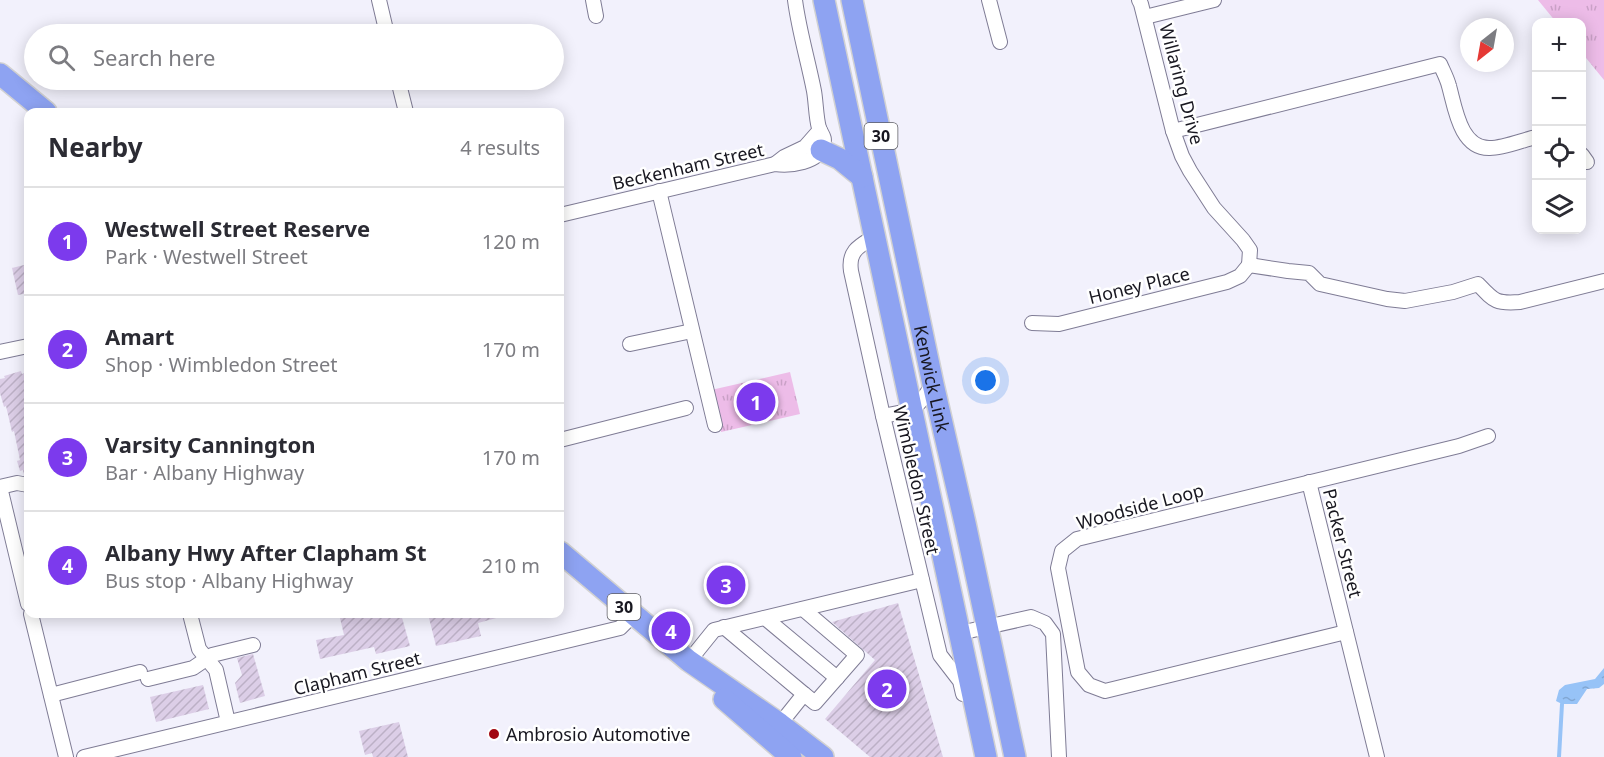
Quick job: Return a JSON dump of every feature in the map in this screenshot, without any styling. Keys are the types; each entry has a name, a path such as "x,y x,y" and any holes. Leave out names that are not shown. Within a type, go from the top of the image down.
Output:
{"highway":[{"name":"Kenwick Link","path":"824,0 986,757"},
{"name":"Kenwick Link","path":"852,0 1015,757"},
{"path":"0,74 41,108"},
{"path":"0,91 24,112"},
{"path":"821,140 862,177"},
{"name":"30","path":"564,555 689,661 780,724 822,757"},
{"name":"30","path":"689,661 724,699 791,757"}],"street":[{"path":"379,0 385,24"},
{"path":"592,0 596,16"},
{"path":"775,164 784,157 821,140 795,0"},
{"path":"989,0 1000,42"},
{"name":"Willaring Drive","path":"1139,0 1173,131 1198,185 1214,208 1250,250 1249,265"},
{"path":"1145,17 1214,0"},
{"path":"1173,131 1440,64 1448,83 1456,114 1470,141 1479,147 1490,148 1532,138"},
{"path":"400,90 405,108"},
{"name":"Beckenham Street","path":"564,214 775,164 806,161 815,156 821,140"},
{"path":"659,191 715,425"},
{"name":"Wimbledon Street","path":"874,237 861,245 851,256 850,265 940,655 960,681 969,715 980,731"},
{"path":"1249,265 1309,273 1320,284 1405,301 1453,292 1478,284 1493,300 1507,303 1520,302 1604,281"},
{"name":"Honey Place","path":"1032,323 1059,324 1227,282 1240,276 1249,265"},
{"path":"630,344 692,331"},
{"path":"0,352 24,346"},
{"path":"883,416 912,410 922,401 933,384"},
{"path":"564,439 686,408"},
{"name":"Packer Street","path":"1377,757 1309,482 1459,446 1488,436"},
{"name":"Woodside Loop","path":"1309,482 1077,539 1062,551 1058,568 1078,672 1089,685 1105,691 1346,632"},
{"path":"23,555 0,487 17,483 24,484"},
{"path":"689,661 714,630 922,580"},
{"path":"724,627 815,703 857,655 803,609"},
{"name":"Clapham Street","path":"84,757 620,628 633,615"},
{"path":"960,633 1031,617 1045,623 1053,634 1059,757"},
{"path":"34,618 66,757"},
{"path":"191,618 199,649 216,670 228,722"},
{"path":"765,618 837,678"},
{"path":"51,695 144,675 194,668 212,655 253,645"},
{"path":"780,724 804,694"}],"green space":[{"path":"1538,0 1604,0 1604,80 1586,58 1586,18 1553,18"},
{"path":"790,372 800,414 721,432 711,390"}],"water":[{"path":"1604,668 1604,684 1599,688 1587,689 1577,704 1562,704 1556,701 1559,690 1565,685 1595,679"}],"building":[{"path":"24,265 24,294 18,295 12,268"},
{"path":"21,371 24,373 24,475 17,461 20,460 14,431 12,432 6,406 4,407 0,393 0,379 5,378 4,376"},
{"path":"898,603 943,757 870,757 825,719 875,660 832,622"},
{"path":"340,618 402,618 410,646 376,654 374,647 320,659 316,640 344,635"},
{"path":"429,618 496,618 478,623 481,636 436,646"},
{"path":"253,654 265,696 240,703 235,683 242,675 237,658"},
{"path":"203,685 209,709 156,722 150,697"},
{"path":"399,722 408,757 373,757 372,753 365,755 359,731"}],"waterway":[{"path":"1559,757 1562,704"}],"place":[{"name":"Westwell Street Reserve","path":"756,402"},
{"name":"Varsity Cannington","path":"726,585"},
{"name":"Albany Hwy After Clapham St","path":"671,631"},
{"name":"Amart","path":"887,689"},
{"name":"Ambrosio Automotive","path":"494,734"}]}
